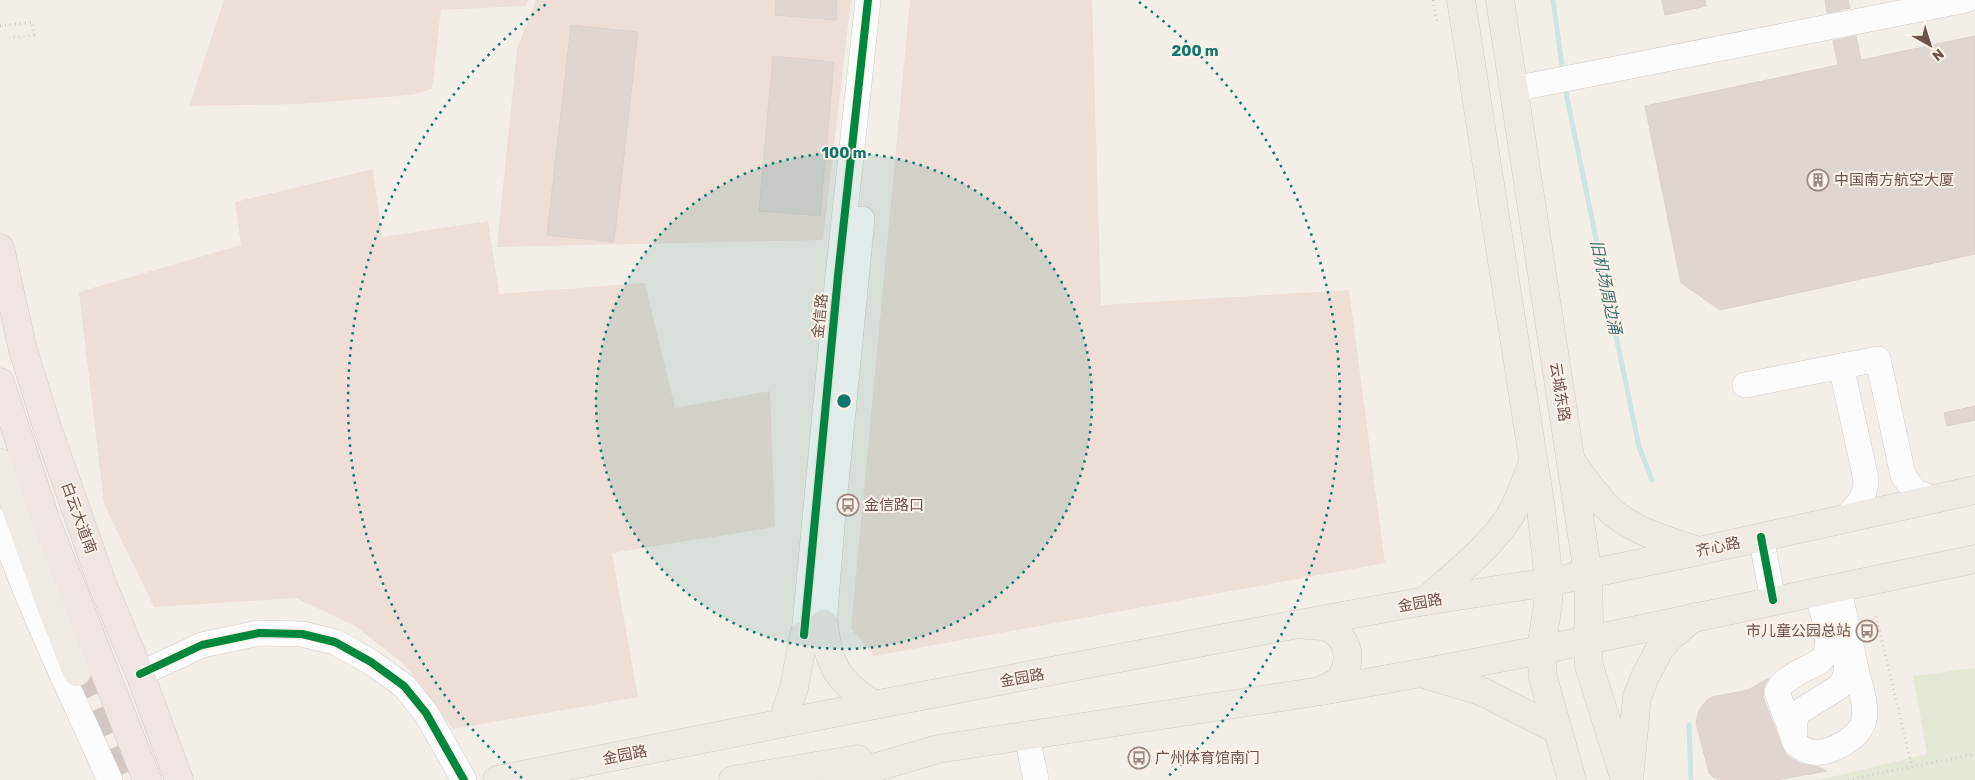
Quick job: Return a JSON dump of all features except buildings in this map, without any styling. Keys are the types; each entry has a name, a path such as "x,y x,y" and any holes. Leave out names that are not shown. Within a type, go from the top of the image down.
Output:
{"highway":[{"name":"白云大道南","path":"0,248 13,309 34,388 104,586 140,674 179,780"},
{"name":"白云大道南","path":"0,382 47,524 147,780"}],"main road":[{"path":"1461,0 1533,461 1549,582 1548,603 1540,650 1543,678 1572,780"},
{"name":"云城东路","path":"1500,0 1525,87 1556,364 1588,574 1589,620 1587,639 1589,666 1625,780"},
{"path":"1518,370 1556,364"},
{"path":"1425,601 1487,545 1508,519 1519,499 1533,461"},
{"path":"1571,461 1598,497 1623,521 1650,534 1700,551"},
{"path":"0,463 51,606 77,672"},
{"name":"齐心路","path":"1549,582 1700,551 1975,490"},
{"path":"734,780 829,763 938,749 1322,691 1540,650 1975,559"},
{"name":"金园路","path":"497,780 874,705 1425,601 1549,582"},
{"path":"1629,780 1637,697 1659,650 1670,637 1694,617"},
{"path":"1302,625 1325,626 1338,633 1348,649 1347,664 1341,680 1322,691"},
{"path":"814,630 826,647 834,668 842,680 852,690 874,705"},
{"path":"782,723 814,630"},
{"path":"1421,673 1481,691 1558,730"},
{"path":"833,780 938,749"}],"street":[{"name":"金信路","path":"814,630 835,304 868,0"},
{"path":"814,630 833,513 884,0"},
{"path":"1525,87 1890,7 1966,0"},
{"path":"1746,385 1878,359 1904,474 1915,492 1936,499"},
{"path":"1841,366 1866,479 1865,493 1858,505 1844,519"},
{"path":"2,532 110,780"},
{"path":"1761,537 1773,600"},
{"path":"1794,740 1795,720 1799,712 1839,687 1844,682 1848,668 1828,589"},
{"path":"1828,589 1862,696 1864,719 1860,730 1850,740 1824,752 1809,752 1801,749 1794,740 1777,692 1780,685 1820,661 1826,655 1828,645 1828,589"},
{"path":"140,674 202,645 259,634 302,634 335,642 371,662 404,686 426,713 464,780"},
{"path":"1782,709 1793,694 1834,670 1841,658 1843,648"},
{"path":"1027,736 1036,780"}],"path":[{"path":"1433,0 1437,23"},
{"path":"0,26 32,22 34,34 9,38"},
{"path":"1876,616 1912,767"},
{"path":"1848,780 1975,754"}],"shaded area":[{"path":"224,0 529,0 526,6 441,10 432,89 411,95 303,104 189,106"},
{"path":"536,0 851,0 823,240 497,247 517,49"},
{"path":"910,0 1092,0 1101,305 1349,290 1385,563 874,656 851,628"},
{"path":"373,169 382,237 488,221 499,294 645,283 675,408 770,391 775,527 612,553 638,697 453,729 405,665 355,626 296,598 154,607 104,504 79,292 241,245 235,202"}],"green space":[{"path":"1975,668 1975,780 1819,780 1927,754 1913,676"}],"waterway":[{"name":"旧机场周边涌","path":"1553,0 1562,66"},
{"name":"旧机场周边涌","path":"1566,93 1639,447 1652,480"},
{"name":"旧机场周边涌","path":"1689,725 1691,780"}],"tunnel":[{"path":"77,672 125,780"}],"cycle path":[{"path":"804,635 838,276 868,0"},
{"path":"1761,537 1773,600"},
{"path":"140,674 202,645 259,633 302,634 335,642 371,662 404,686 426,713 464,780"}],"place":[{"name":"中国南方航空大厦","path":"1818,180"},
{"name":"金信路口","path":"848,505"},
{"name":"市儿童公园总站","path":"1867,631"},
{"name":"广州体育馆南门","path":"1139,758"}]}
